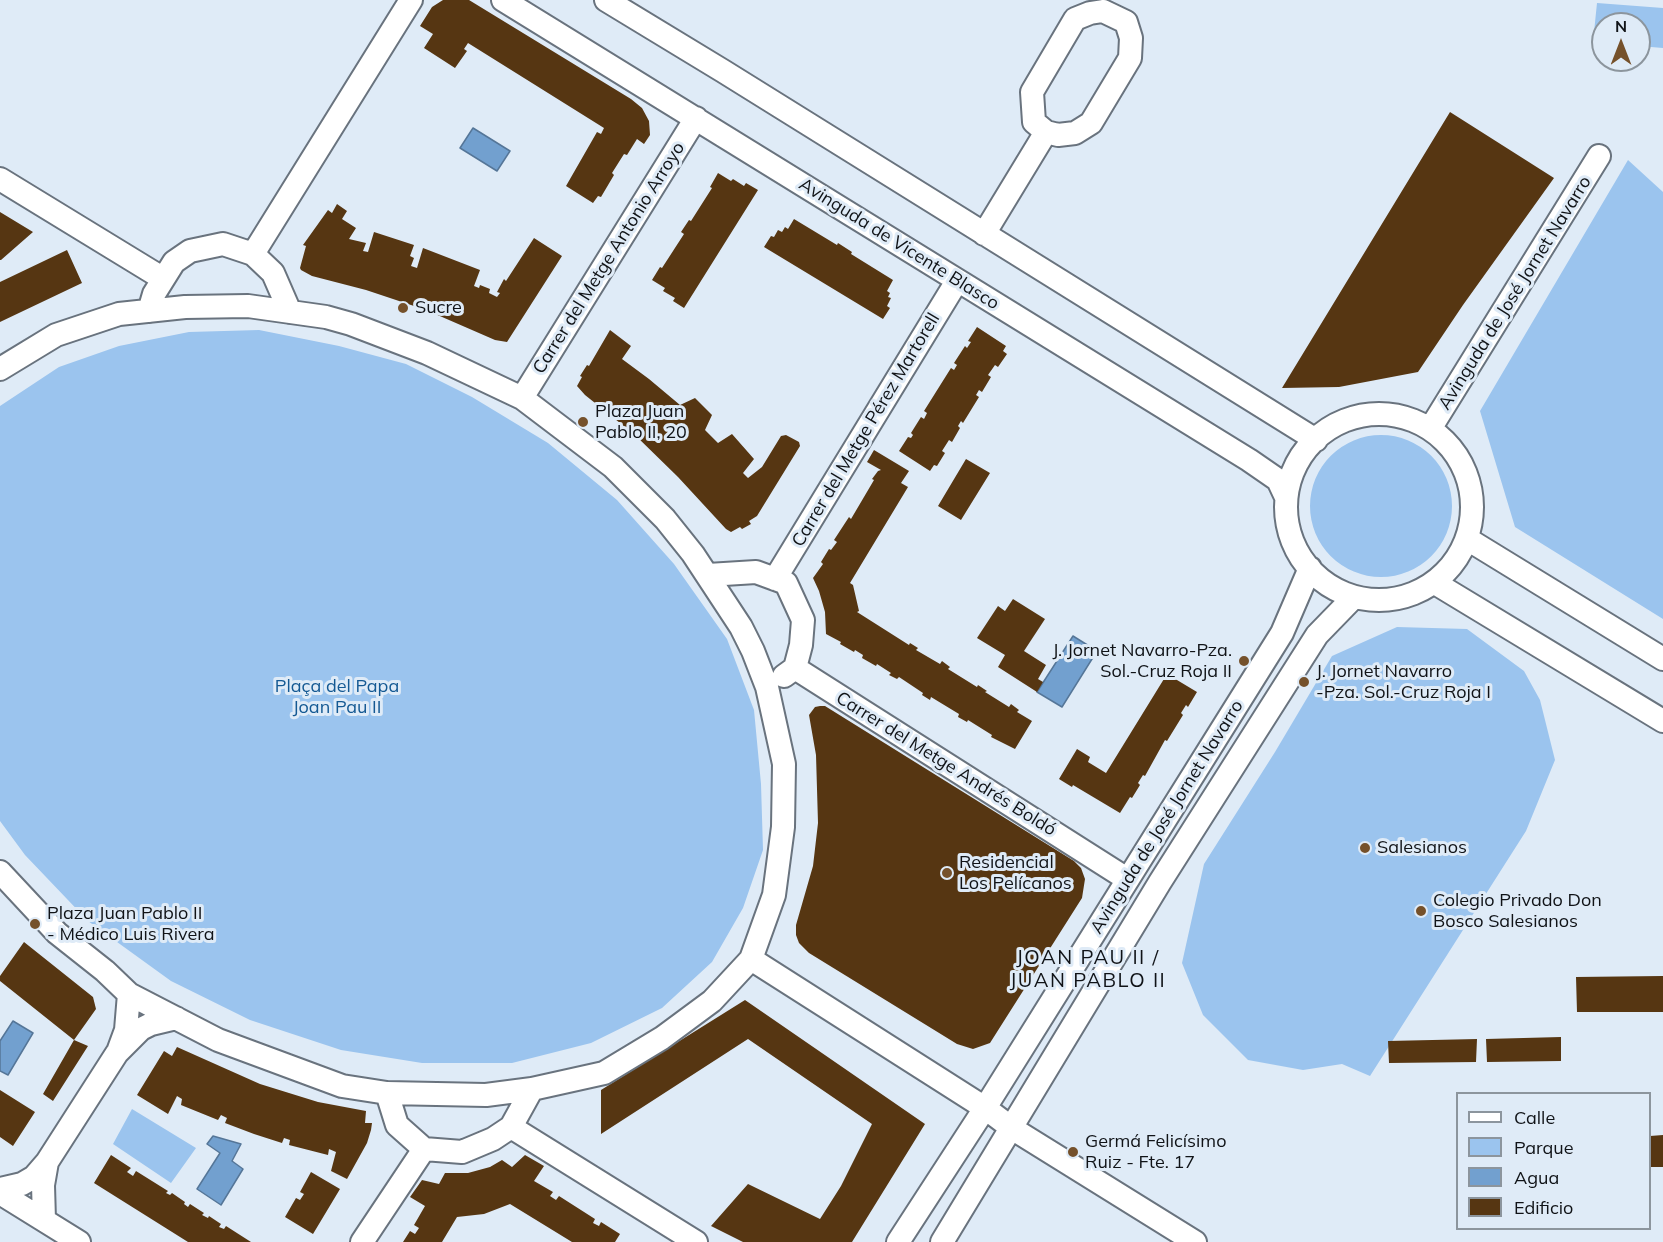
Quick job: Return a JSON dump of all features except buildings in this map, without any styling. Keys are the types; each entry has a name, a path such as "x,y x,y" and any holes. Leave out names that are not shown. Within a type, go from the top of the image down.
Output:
{"street":[{"path":"253,254 411,0"},
{"name":"Avinguda de Vicente Blasco","path":"503,0 1249,460 1278,480 1286,497"},
{"path":"606,0 1316,440"},
{"path":"1103,11 1115,15 1125,22 1131,38 1130,58 1091,123 1076,133 1058,135 1046,132 1034,122 1032,92 1076,19 1103,11"},
{"name":"Carrer del Metge Antonio Arroyo","path":"522,398 696,118"},
{"path":"984,234 1046,132"},
{"name":"Avinguda de José Jornet Navarro","path":"1430,429 1599,156"},
{"path":"0,179 162,278"},
{"path":"149,310 162,278 174,262 190,251 224,244 253,254 273,273 290,312"},
{"name":"Carrer del Metge Pérez Martorell","path":"775,579 957,281"},
{"path":"0,369 56,335 119,314 185,307 248,306 326,317 351,324 427,353 522,398 614,467 665,519 693,554 741,627 753,651 767,687 784,764 783,827 774,895 751,959 712,1001 662,1038 604,1072 532,1089 461,1096 387,1093 342,1086 218,1040 129,994 105,971 57,933 0,872"},
{"path":"1378,413 1408,417 1430,429 1455,453 1469,488 1472,523 1469,540 1435,583 1405,599 1370,602 1352,599 1310,568 1290,541 1286,497 1299,461 1325,430 1339,422 1378,413"},
{"path":"1469,540 1663,659"},
{"name":"Avinguda de José Jornet Navarro","path":"898,1242 985,1108 1282,633 1310,568"},
{"path":"708,575 756,572 786,583 802,620 801,645 795,668 767,687"},
{"path":"1435,583 1663,721"},
{"name":"Avinguda de José Jornet Navarro","path":"942,1242 1013,1129 1160,882 1317,635 1352,599"},
{"name":"Carrer del Metge Andrés Boldó","path":"795,668 1127,879"},
{"path":"751,959 985,1108 1013,1129 1195,1242"},
{"path":"0,1191 22,1184 34,1177 47,1162 117,1053 126,1030 129,994"},
{"path":"117,1053 141,1029 151,1023 176,1018"},
{"path":"387,1093 398,1125 424,1149 462,1152 511,1127 532,1089"},
{"path":"511,1127 696,1242"},
{"path":"362,1242 424,1149"},
{"path":"44,1220 43,1185 47,1162"},
{"path":"0,1191 79,1242"}],"green space":[{"path":"1597,3 1663,8 1663,48 1651,47 1651,12 1596,12"},
{"path":"1628,160 1663,192 1663,619 1515,527 1480,411"},
{"name":"Plaça del Papa Joan Pau II","path":"259,330 339,346 406,364 472,397 548,443 617,500 674,564 727,639 754,710 761,784 763,850 743,908 712,962 662,1008 591,1043 512,1063 422,1063 341,1050 250,1020 171,981 88,921 25,855 0,821 0,406 59,367 119,346 189,332"},
{"path":"1381,435 1408,440 1432,455 1447,479 1452,506 1447,533 1432,557 1408,572 1381,577 1354,572 1330,557 1315,533 1310,506 1315,479 1330,455 1354,440"},
{"name":"Salesianos","path":"1397,627 1467,629 1524,671 1540,700 1555,760 1526,831 1370,1076 1342,1064 1303,1070 1248,1060 1203,1015 1182,963 1204,864 1332,656"},
{"path":"132,1109 196,1148 171,1183 113,1144"}],"water":[{"path":"473,128 510,151 497,171 460,148"},
{"path":"1073,636 1097,651 1062,707 1037,692"},
{"path":"13,1021 33,1033 8,1075 0,1071 0,1041"},
{"path":"213,1136 241,1144 232,1161 243,1169 221,1205 197,1189 220,1153 207,1144"}],"place":[{"name":"Sucre","path":"403,308"},
{"name":"Plaza Juan Pablo II, 20","path":"583,422"},
{"name":"J. Jornet Navarro-Pza. Sol.-Cruz Roja II","path":"1244,661"},
{"name":"J. Jornet Navarro -Pza. Sol.-Cruz Roja I","path":"1304,682"},
{"name":"Salesianos","path":"1365,848"},
{"name":"Residencial Los Pelícanos","path":"947,873"},
{"name":"Colegio Privado Don Bosco Salesianos","path":"1421,911"},
{"name":"Plaza Juan Pablo II - Médico Luis Rivera","path":"35,924"},
{"name":"Germá Felicísimo Ruiz - Fte. 17","path":"1073,1152"}],"district":[{"name":"JOAN PAU II / JUAN PABLO II","path":"1088,970"}]}
